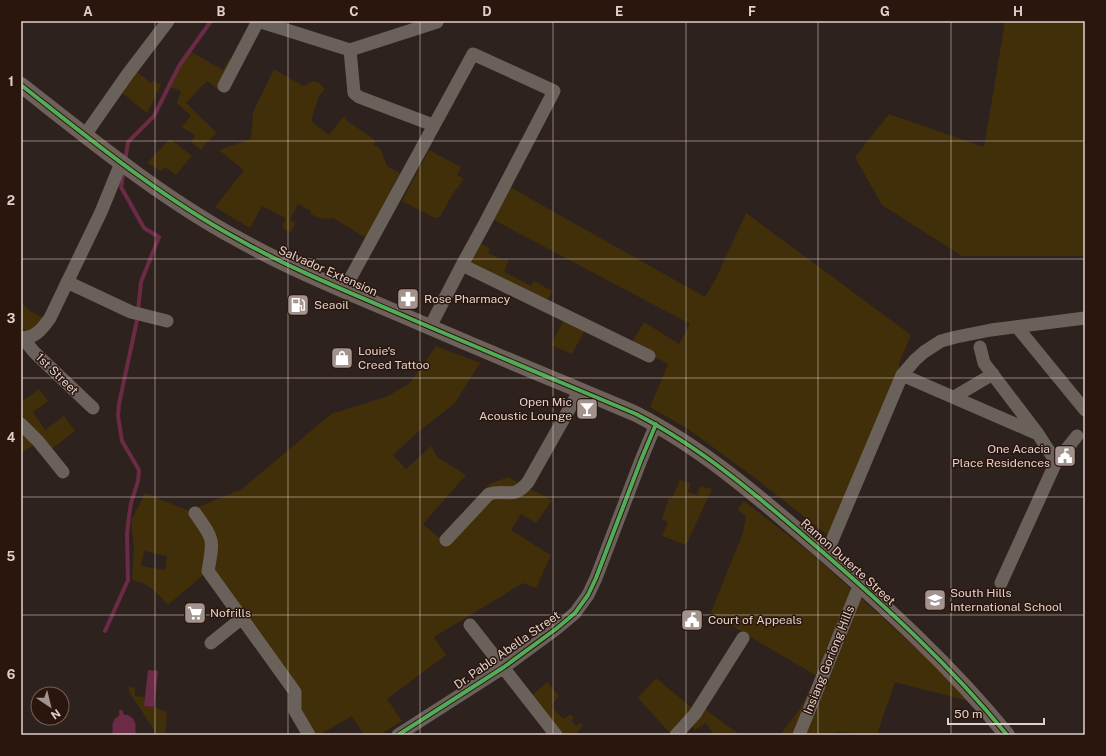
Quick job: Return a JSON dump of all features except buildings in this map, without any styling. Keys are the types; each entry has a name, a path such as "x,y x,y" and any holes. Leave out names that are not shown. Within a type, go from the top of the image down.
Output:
{"main road":[{"name":"Salvador Extension","path":"21,85 127,167 178,203 235,238 344,290 636,414 656,424"},
{"name":"Ramon Duterte Street","path":"656,424 723,469 767,504 860,584 916,636 967,689 1007,735"}],"street":[{"path":"85,135 127,75 168,21"},
{"path":"224,86 258,21 350,50 437,22"},
{"path":"350,50 354,93 359,97 433,125"},
{"path":"344,290 473,54 554,91 430,327"},
{"path":"22,337 31,337 42,330 50,318 101,212 127,167"},
{"path":"462,265 649,356"},
{"path":"67,282 131,312 167,321"},
{"path":"826,555 902,375 915,360 924,352 942,342 956,337 1085,318"},
{"path":"1017,327 1085,410"},
{"name":"1st Street","path":"22,337 34,352 93,408"},
{"path":"980,346 984,363 1038,434 1056,462"},
{"path":"954,396 993,374"},
{"path":"902,375 954,396 1038,434"},
{"path":"446,540 489,494 497,492 513,493 522,490 580,390"},
{"path":"21,424 38,441 63,472"},
{"name":"Dr. Pablo Abella Street","path":"398,735 504,667 575,613 588,595 656,424"},
{"path":"1002,583 1056,462 1077,436"},
{"path":"195,513 211,535 213,545 208,571 295,692 295,711 309,735"},
{"name":"Insiang Goriong Hills","path":"799,735 860,584"},
{"path":"211,643 242,618"},
{"path":"470,625 556,735"},
{"path":"676,735 695,714 743,638"}],"shaded area":[{"path":"1004,21 1085,21 1085,256 962,256 882,205 855,157 889,114 984,147"},
{"path":"188,50 223,70 229,59 234,62 220,91 207,81 186,103 217,133 201,150 191,142 195,136 182,127 191,116 177,103 181,91 172,88 167,84"},
{"path":"274,69 303,86 313,81 319,83 325,89 319,96 311,121 329,135 344,116 346,120 375,140 374,145 380,148 387,166 400,173 366,238 333,218 323,219 310,214 311,211 298,204 290,220 296,222 291,232 282,228 286,218 262,206 250,228 215,207 244,170 219,150 251,139 253,112"},
{"path":"137,72 151,83 153,80 161,85 147,113 122,93"},
{"path":"170,139 192,156 176,175 165,167 161,171 147,163"},
{"path":"429,150 461,167 457,175 464,179 452,195 440,217 435,218 402,201"},
{"path":"510,187 705,297 715,280 746,213 911,335 899,363 899,375 830,537 755,478 688,429 650,407 668,364 631,344 644,322 679,344 690,324 492,219"},
{"path":"479,243 490,248 488,253 500,259 509,259 504,272 531,286 534,281 552,291 547,302 468,263"},
{"path":"21,303 30,311 43,318 31,333 21,329"},
{"path":"563,321 585,330 572,354 551,345"},
{"path":"436,346 480,363 455,403 418,432 393,455 406,469 431,446 437,457 466,475 423,524 441,539 490,484 508,477 552,500 536,523 521,514 511,530 551,555 536,588 523,583 434,637 446,655 387,699 402,721 379,735 364,735 352,716 319,735 303,735 288,706 293,696 203,575 168,605 148,586 132,580 134,549 131,521 145,493 189,511 242,489 331,414 388,396 410,383","holes":["144,551 167,556 165,570 141,566"]},
{"path":"39,389 48,401 33,412 45,430 64,416 75,431 49,451 21,421 21,402"},
{"path":"21,431 35,444 21,453"},
{"path":"680,480 690,483 688,492 697,495 700,486 712,489 686,545 662,536 668,522 662,519 669,498 672,499"},
{"path":"744,501 811,553 946,675 968,701 895,682 877,734 835,732 835,735 780,735 800,709 817,676 711,612 743,533 746,516 737,509"},
{"path":"148,670 158,671 154,707 144,706"},
{"path":"656,678 693,709 671,734 638,698"},
{"path":"547,682 559,696 551,706 563,719 571,714 574,718 571,721 576,726 580,723 583,726 575,735 562,735 530,697"},
{"path":"128,687 135,688 135,696 145,697 144,706 154,707 167,712 165,734 173,735 157,735 130,693"},
{"path":"706,710 740,735 714,735 706,723 695,730 692,726"}],"waterway":[{"path":"125,161 128,142 154,116 179,66 211,21"},
{"path":"105,631 128,580 127,534 131,503 138,481 139,470 122,441 118,416 119,404 137,320 141,282 159,237 144,228 121,187 124,170"},
{"path":"121,712 124,726"},
{"path":"124,726 124,735"}],"cycle path":[{"path":"21,85 152,185 207,222 256,249 339,288 636,414 685,443 753,493 868,592 917,637 986,710 1007,735"},
{"path":"398,735 504,667 556,629 575,613 588,595 596,578 656,424"}],"place":[{"name":"Rose Pharmacy","path":"408,299"},
{"name":"Seaoil","path":"298,305"},
{"name":"Louie's Creed Tattoo","path":"342,358"},
{"name":"Open Mic Acoustic Lounge","path":"587,409"},
{"name":"One Acacia Place Residences","path":"1065,456"},
{"name":"South Hills International School","path":"935,600"},
{"name":"Nofrills","path":"195,613"},
{"name":"Court of Appeals","path":"692,620"}]}
